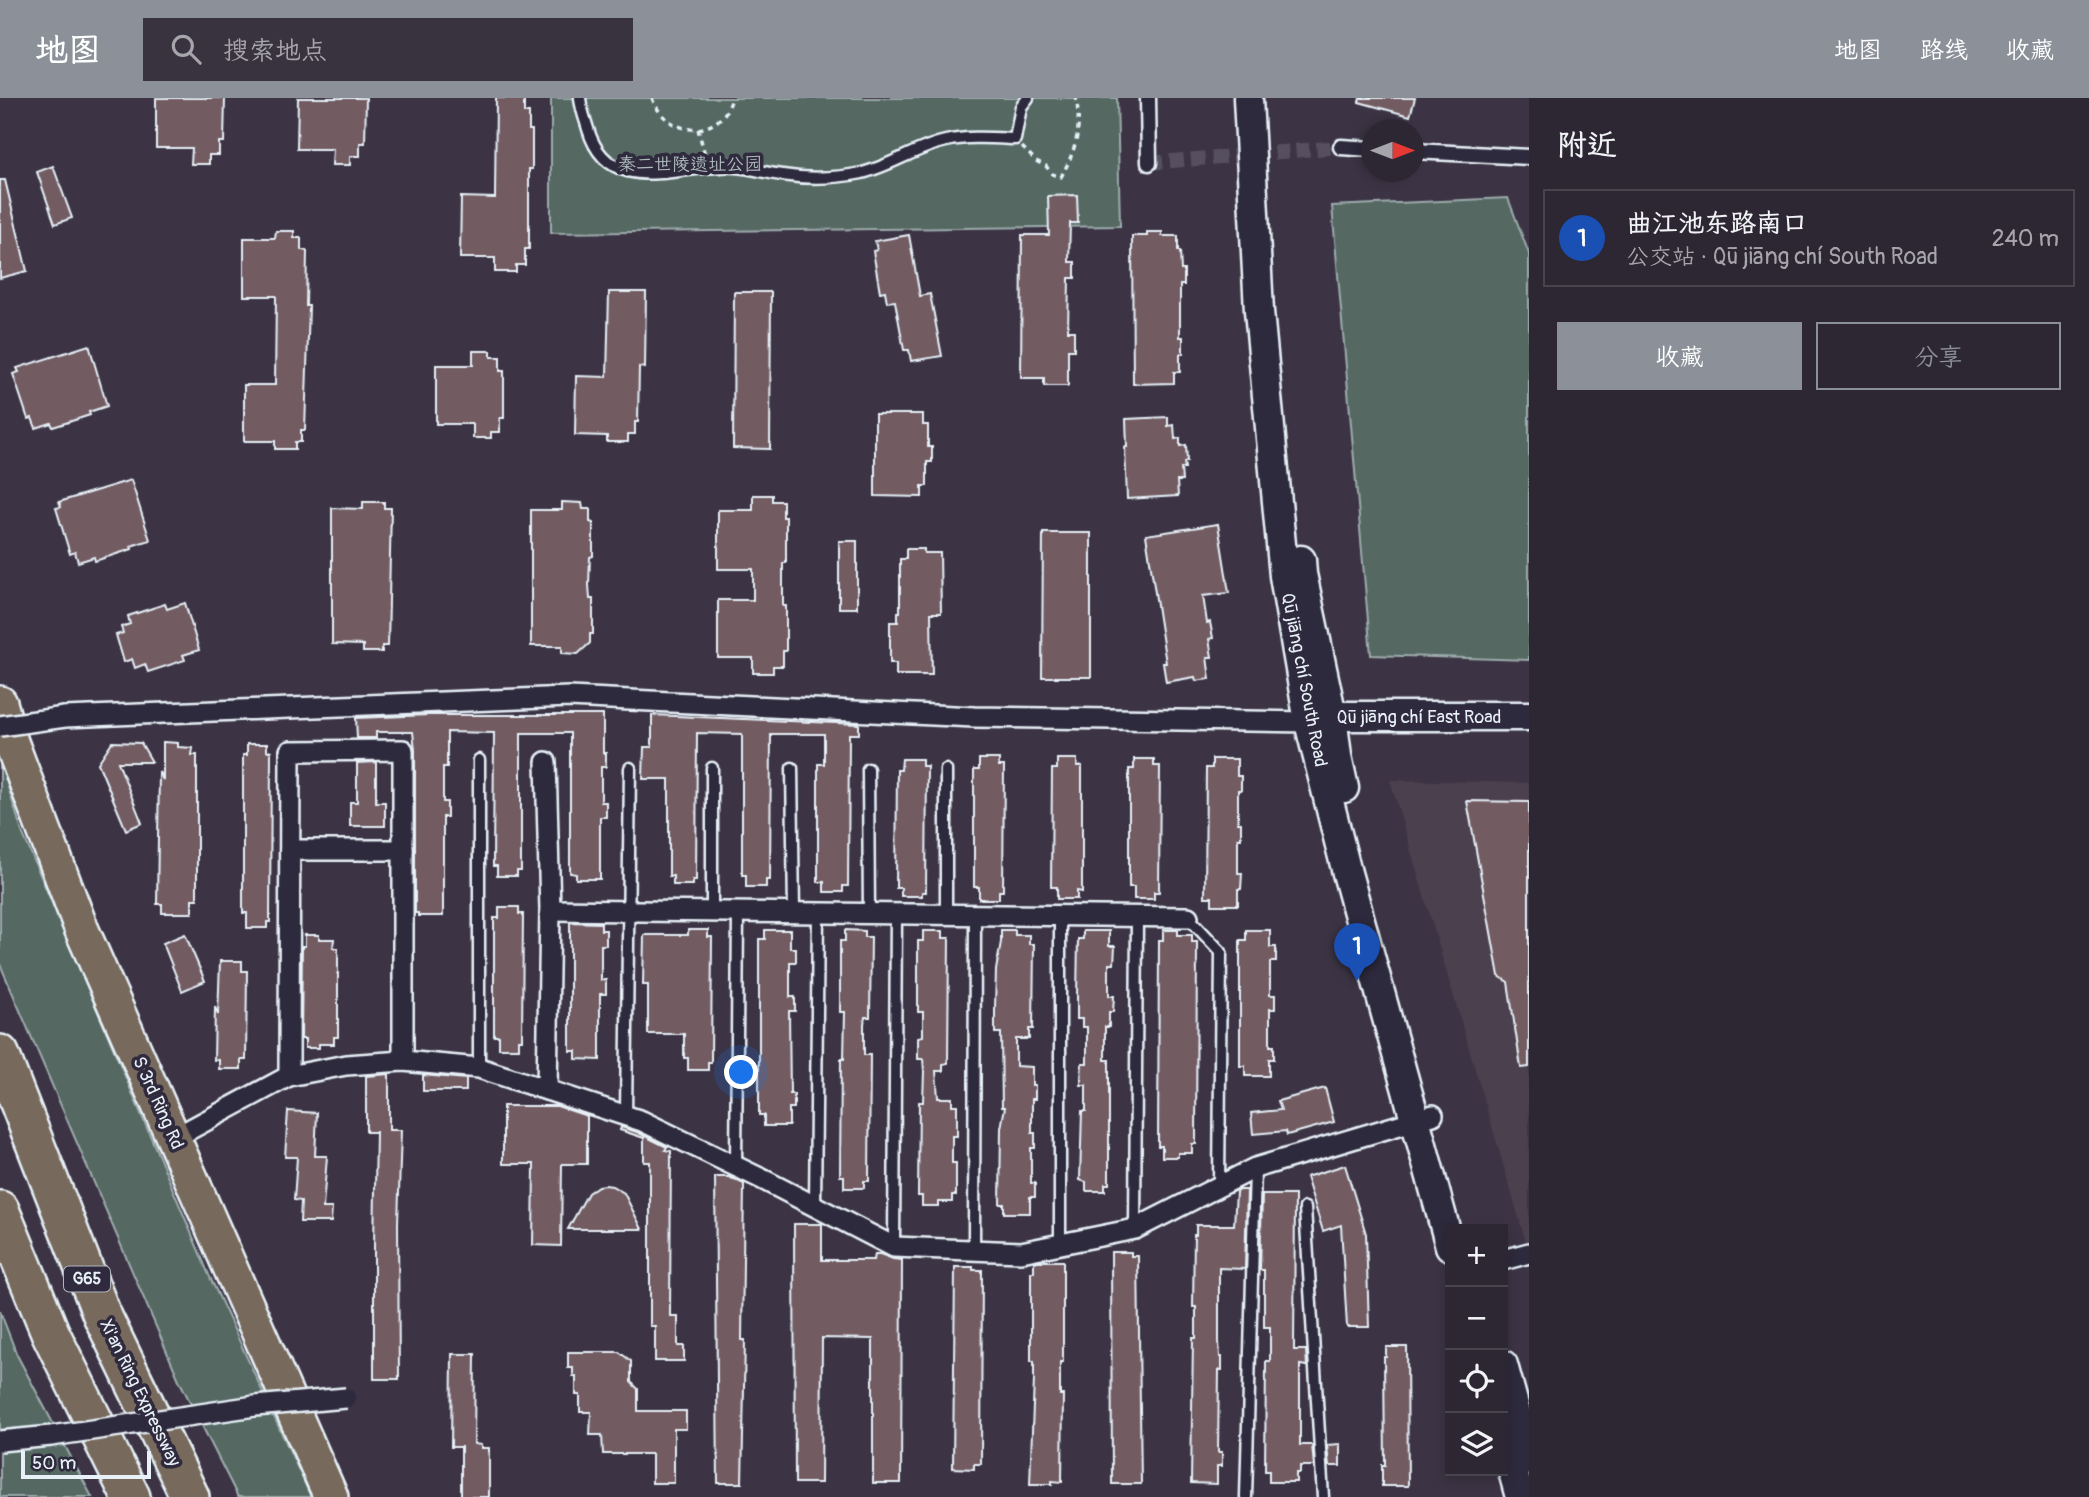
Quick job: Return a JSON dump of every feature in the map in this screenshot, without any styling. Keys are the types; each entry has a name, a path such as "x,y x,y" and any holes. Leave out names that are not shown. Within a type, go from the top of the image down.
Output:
{"highway":[{"name":"S 3rd Ring Rd","path":"0,703 11,742 82,928 331,1497"},
{"name":"Xi'an Ring Expressway","path":"0,1054 102,1315 190,1497"},
{"path":"0,1210 50,1332 131,1497"}],"main road":[{"name":"Qū jiāng chí South Road","path":"1248,98 1259,311 1284,576 1321,719"},
{"name":"Qū jiāng chí South Road","path":"1266,98 1278,310 1302,574 1321,719 1347,873 1424,1117 1463,1224"},
{"name":"Qū jiāng chí East Road","path":"1321,719 1529,716"},
{"name":"Qū jiāng chí South Road","path":"1424,1117 1446,1224"},
{"path":"1508,1383 1529,1460"},
{"path":"1508,1454 1520,1497"}],"street":[{"path":"1148,98 1149,163"},
{"path":"1341,147 1361,148"},
{"path":"1424,152 1529,157"},
{"path":"0,726 65,717 569,697 974,717 1321,719"},
{"path":"289,1076 290,751 402,750 403,1061"},
{"path":"546,762 550,910 547,1090"},
{"path":"290,850 403,850"},
{"path":"550,910 1188,917"},
{"path":"174,1138 289,1076 346,1065 403,1061 479,1068 642,1121 894,1247 1021,1252 1135,1229 1255,1168 1424,1117"},
{"path":"1508,1259 1529,1253"},
{"path":"0,1441 255,1406 346,1398"},
{"path":"1514,1497 1520,1497"}],"lane":[{"path":"580,98 592,143 603,157 621,169 651,175 708,167 735,167 812,177 862,173 946,141 1015,139 1021,107 1028,98"},
{"path":"479,760 479,1068"},
{"path":"626,1116 630,768"},
{"path":"712,768 712,912"},
{"path":"792,768 794,913"},
{"path":"868,769 869,914"},
{"path":"946,770 946,915"},
{"path":"736,1167 738,912"},
{"path":"815,1206 818,913"},
{"path":"894,1247 896,914"},
{"path":"974,1250 975,915"},
{"path":"1060,916 1060,1244"},
{"path":"1135,1229 1137,917"},
{"path":"1188,917 1221,952 1219,1188"},
{"path":"1246,1497 1255,1168"},
{"path":"1305,1208 1322,1497"}],"path":[{"path":"652,98 664,119 689,129 715,123 724,114 732,98"},
{"path":"1015,139 1036,162 1061,177 1079,131 1076,98"},
{"path":"698,129 708,167"}],"shaded area":[{"path":"1390,780 1529,783 1529,1241 1526,1242"}],"green space":[{"name":"秦二世陵遗址公园","path":"551,98 1117,98 1120,226 551,233"},
{"path":"1508,198 1529,254 1529,660 1371,655 1332,206"},
{"path":"0,761 22,832 209,1275 311,1497 238,1497 179,1380 0,964"},
{"path":"0,1311 17,1355 92,1497 0,1497"}],"building":[{"path":"156,98 225,98 224,142 219,142 219,155 209,155 209,164 191,164 192,148 156,148"},
{"path":"298,98 366,98 365,143 360,143 360,156 350,156 350,165 332,165 333,149 297,149"},
{"path":"496,98 524,98 524,113 529,113 529,130 532,130 529,249 525,249 525,265 516,265 516,272 495,272 495,258 460,258 461,197 495,198"},
{"path":"1360,98 1415,98 1410,116 1359,102"},
{"path":"53,166 72,218 55,224 37,172"},
{"path":"0,180 5,180 27,271 0,278"},
{"path":"1077,195 1078,223 1070,223 1069,262 1075,262 1075,278 1069,278 1068,331 1074,331 1074,350 1068,350 1068,386 1044,386 1044,378 1021,378 1022,235 1049,235 1048,196"},
{"path":"276,231 294,231 294,238 301,238 301,250 307,251 306,306 309,306 305,430 301,430 301,442 295,442 295,449 275,449 275,441 244,441 244,385 275,385 276,296 244,296 244,238 275,238"},
{"path":"1147,232 1178,236 1181,270 1184,270 1184,285 1180,285 1180,337 1183,337 1183,354 1180,354 1180,372 1174,372 1174,383 1133,384 1132,236 1147,236"},
{"path":"909,235 920,296 930,294 942,356 911,361 909,350 904,350 895,301 887,302 885,291 880,292 873,251 877,250 875,241"},
{"path":"609,292 646,292 645,368 639,367 638,422 635,422 635,434 628,434 628,442 607,442 607,436 575,435 576,376 607,377"},
{"path":"734,292 771,292 770,449 733,448"},
{"path":"89,345 107,406 89,412 90,415 53,427 51,423 36,428 32,418 28,419 13,374 19,372 17,368"},
{"path":"473,351 491,351 491,357 500,357 500,371 504,371 504,418 500,418 500,432 491,432 491,438 473,438 473,424 436,424 436,365 473,365"},
{"path":"875,414 923,414 923,425 928,425 928,447 932,447 932,462 927,462 927,486 922,486 922,497 875,496"},
{"path":"1168,417 1168,426 1174,425 1175,439 1180,438 1180,446 1186,445 1187,461 1184,462 1185,468 1181,468 1182,481 1177,481 1178,496 1127,499 1126,419"},
{"path":"131,480 150,540 95,561 94,557 78,562 75,552 70,554 56,508 61,507 59,502"},
{"path":"753,495 772,495 772,501 783,501 783,517 786,517 783,606 786,606 786,651 783,651 783,666 773,666 773,673 753,673 753,658 718,658 718,600 753,600 753,569 718,569 718,510 753,510"},
{"path":"363,502 384,502 384,508 391,508 388,646 382,646 382,652 363,652 363,645 332,644 332,508 363,509"},
{"path":"562,502 582,503 583,509 590,509 590,522 593,523 593,556 590,557 589,585 590,599 593,599 593,634 590,634 590,643 578,654 562,653 562,646 531,646 531,510 562,510"},
{"path":"1218,524 1229,593 1203,596 1207,623 1210,622 1213,638 1209,639 1212,657 1207,657 1210,679 1196,681 1195,677 1166,682 1163,663 1166,663 1146,535"},
{"path":"1043,533 1091,533 1091,677 1042,677"},
{"path":"839,541 857,541 857,608 839,608"},
{"path":"906,549 924,549 924,553 940,553 941,613 931,613 932,675 896,675 896,663 890,663 890,622 898,622 900,559 906,559"},
{"path":"185,603 199,650 183,655 185,660 148,672 145,664 135,668 132,659 124,662 116,635 123,633 121,627 130,624 128,616 165,604 167,609"},
{"path":"429,715 603,715 603,753 606,753 606,767 601,767 601,802 606,802 606,817 600,817 600,879 576,879 576,874 570,873 570,733 521,733 521,871 517,871 517,876 497,876 497,866 493,866 494,733 447,732 447,767 443,767 443,802 447,802 447,817 443,817 443,916 418,916 418,913 415,913 413,732 376,732 376,738 357,738 356,718"},
{"path":"652,715 859,724 859,734 849,734 848,886 843,886 843,892 824,892 824,882 818,882 818,764 824,764 824,734 771,734 770,880 766,880 766,887 746,887 746,875 742,875 742,734 697,733 696,880 693,880 693,885 673,885 673,876 669,876 669,779 643,779 644,747 652,747"},
{"path":"112,742 141,743 152,762 118,762 142,823 126,830 98,763"},
{"path":"163,742 193,748 192,755 197,755 197,899 192,899 192,913 162,913 162,904 157,904 159,772 163,780"},
{"path":"247,744 267,744 267,751 271,751 270,922 267,922 267,928 247,928 247,913 243,913 243,755 247,755"},
{"path":"902,759 922,759 922,766 927,766 926,892 922,892 922,896 901,896 901,888 896,888 897,770 901,770"},
{"path":"979,759 999,759 999,766 1004,766 1003,891 999,891 999,899 979,899 979,887 974,887 974,770 979,770"},
{"path":"1057,759 1077,759 1077,766 1082,766 1082,892 1077,891 1077,899 1057,899 1057,887 1051,887 1052,769 1057,769"},
{"path":"1134,759 1154,759 1154,766 1160,766 1159,892 1154,892 1154,899 1134,899 1134,887 1129,887 1129,769 1134,769"},
{"path":"1212,759 1237,759 1237,776 1241,776 1241,790 1238,790 1241,838 1238,838 1238,873 1242,873 1238,905 1212,905 1212,897 1205,897 1206,768 1212,768"},
{"path":"376,762 376,802 385,802 385,826 350,826 350,802 357,802 357,763"},
{"path":"1467,801 1529,802 1529,1067 1521,1068 1508,982 1499,976"},
{"path":"499,907 519,907 519,914 523,914 522,1040 519,1040 519,1048 499,1048 499,1036 494,1036 494,918 499,918"},
{"path":"570,922 601,923 601,930 606,930 606,945 601,945 601,980 606,980 606,994 600,994 600,1060 576,1059 576,1051 570,1051"},
{"path":"688,930 708,930 708,937 712,937 711,1062 708,1062 708,1070 688,1070 688,1058 684,1058 684,1034 648,1034 648,985 643,985 644,935 688,935"},
{"path":"765,930 790,930 790,948 796,948 796,962 790,962 790,997 795,997 795,1011 789,1011 790,1094 794,1094 794,1108 789,1108 789,1126 764,1126 764,1115 759,1115 759,939 765,939"},
{"path":"845,930 865,931 865,937 871,937 870,1017 865,1017 864,1024 864,1055 870,1055 869,1181 864,1181 864,1188 844,1188 844,1176 840,1176 841,1059 844,1059 845,1012 840,1012 840,941 845,941"},
{"path":"1001,930 1015,930 1015,935 1029,935 1029,944 1034,944 1033,1029 1029,1029 1029,1039 1016,1039 1016,1066 1032,1067 1032,1085 1035,1085 1035,1099 1032,1099 1032,1133 1035,1133 1035,1148 1031,1148 1031,1183 1035,1183 1035,1197 1030,1197 1030,1213 1004,1213 1004,1204 1000,1204 1001,1128 1005,1107 1002,1107 1001,1033 995,1033 995,1008"},
{"path":"1163,930 1178,930 1178,935 1192,935 1192,942 1197,942 1196,1144 1192,1144 1192,1153 1178,1153 1178,1157 1162,1157 1162,1146 1158,1146 1159,940 1163,940"},
{"path":"1246,930 1270,930 1270,947 1276,947 1276,962 1270,962 1270,995 1275,995 1275,1009 1270,1009 1270,1046 1274,1046 1274,1059 1269,1059 1269,1076 1245,1076 1245,1066 1240,1066 1240,940 1246,940"},
{"path":"923,931 943,931 943,938 949,938 948,1063 943,1064 943,1071 936,1071 938,1098 952,1098 952,1105 957,1105 957,1136 952,1136 952,1163 956,1163 956,1195 952,1195 952,1202 938,1202 938,1206 922,1206 922,1196 918,1196 919,1102 923,1102 924,1071 923,1059 918,1059 918,1037 923,1036 923,1012 918,1012 918,941 923,941"},
{"path":"1083,931 1109,931 1109,946 1115,946 1114,964 1109,964 1109,996 1114,996 1113,1012 1109,1012 1109,1027 1105,1027 1105,1060 1109,1060 1109,1184 1105,1184 1105,1191 1086,1191 1086,1182 1080,1180 1082,1111 1086,1111 1086,1085 1081,1085 1081,1078 1082,1063 1087,1063 1087,1027 1082,1027 1082,1019 1077,1019 1078,939 1083,939"},
{"path":"185,934 205,981 182,991 163,943"},
{"path":"305,935 334,939 333,948 338,948 338,1037 334,1037 334,1044 319,1044 319,1048 305,1048 305,1039 301,1039 302,946 305,946"},
{"path":"220,961 242,961 242,971 247,971 246,1060 241,1060 241,1069 219,1069 219,1060 214,1060 215,1007 218,1015"},
{"path":"389,1074 389,1130 401,1130 398,1224 399,1379 374,1379 376,1132 366,1132 366,1076"},
{"path":"423,1075 466,1079 466,1091 423,1091"},
{"path":"1325,1088 1334,1122 1287,1135 1286,1131 1253,1134 1251,1113 1281,1110 1278,1101"},
{"path":"503,1106 557,1106 587,1116 587,1164 562,1164 561,1246 533,1245 534,1164 503,1164"},
{"path":"288,1111 317,1113 315,1156 327,1156 323,1208 332,1208 331,1222 300,1222 301,1201 294,1200 297,1157 285,1157"},
{"path":"621,1127 637,1132 671,1151 670,1316 678,1316 678,1346 684,1346 684,1361 655,1361 655,1326 650,1326 650,1162 644,1162 644,1138 620,1130"},
{"path":"1345,1165 1366,1234 1369,1327 1347,1327 1341,1225 1323,1231 1306,1177"},
{"path":"715,1177 729,1177 744,1184 742,1483 718,1483"},
{"path":"605,1185 624,1193 642,1229 568,1229 588,1193"},
{"path":"1247,1190 1245,1269 1219,1268 1219,1341 1222,1370 1219,1370 1218,1452 1222,1452 1222,1466 1217,1466 1217,1484 1191,1483 1193,1338 1196,1338 1196,1307 1193,1307 1194,1235 1196,1225 1234,1225 1236,1192"},
{"path":"1262,1195 1295,1195 1294,1350 1306,1350 1307,1366 1300,1365 1300,1445 1312,1445 1314,1466 1300,1466 1300,1473 1296,1473 1296,1482 1269,1482 1269,1471 1265,1471 1266,1361 1270,1361 1270,1327 1264,1327 1264,1270 1260,1270"},
{"path":"794,1224 822,1224 822,1260 874,1260 875,1254 880,1254 902,1260 901,1483 873,1483 873,1339 822,1338 821,1483 795,1483"},
{"path":"1111,1252 1131,1252 1131,1256 1138,1256 1141,1484 1112,1484"},
{"path":"1063,1261 1063,1362 1060,1362 1060,1395 1063,1395 1062,1482 1052,1481 1052,1484 1030,1484 1034,1379 1034,1361 1031,1361 1031,1272 1034,1272 1034,1262"},
{"path":"955,1267 982,1270 981,1464 974,1464 974,1469 953,1468"},
{"path":"1386,1347 1407,1347 1408,1486 1382,1486 1382,1465 1385,1465"},
{"path":"568,1352 619,1352 631,1361 631,1382 638,1389 638,1411 686,1411 686,1429 674,1429 674,1483 652,1483 652,1454 603,1454 602,1435 590,1435 591,1412 580,1412 580,1395 576,1395 573,1368 568,1368"},
{"path":"452,1354 475,1354 474,1444 489,1448 489,1497 461,1497 461,1447 451,1447"},
{"path":"1340,1444 1340,1466 1329,1466 1327,1445"}],"tunnel":[{"path":"1149,163 1341,147"}],"place":[{"name":"曲江池东路南口","path":"1357,981"}]}
